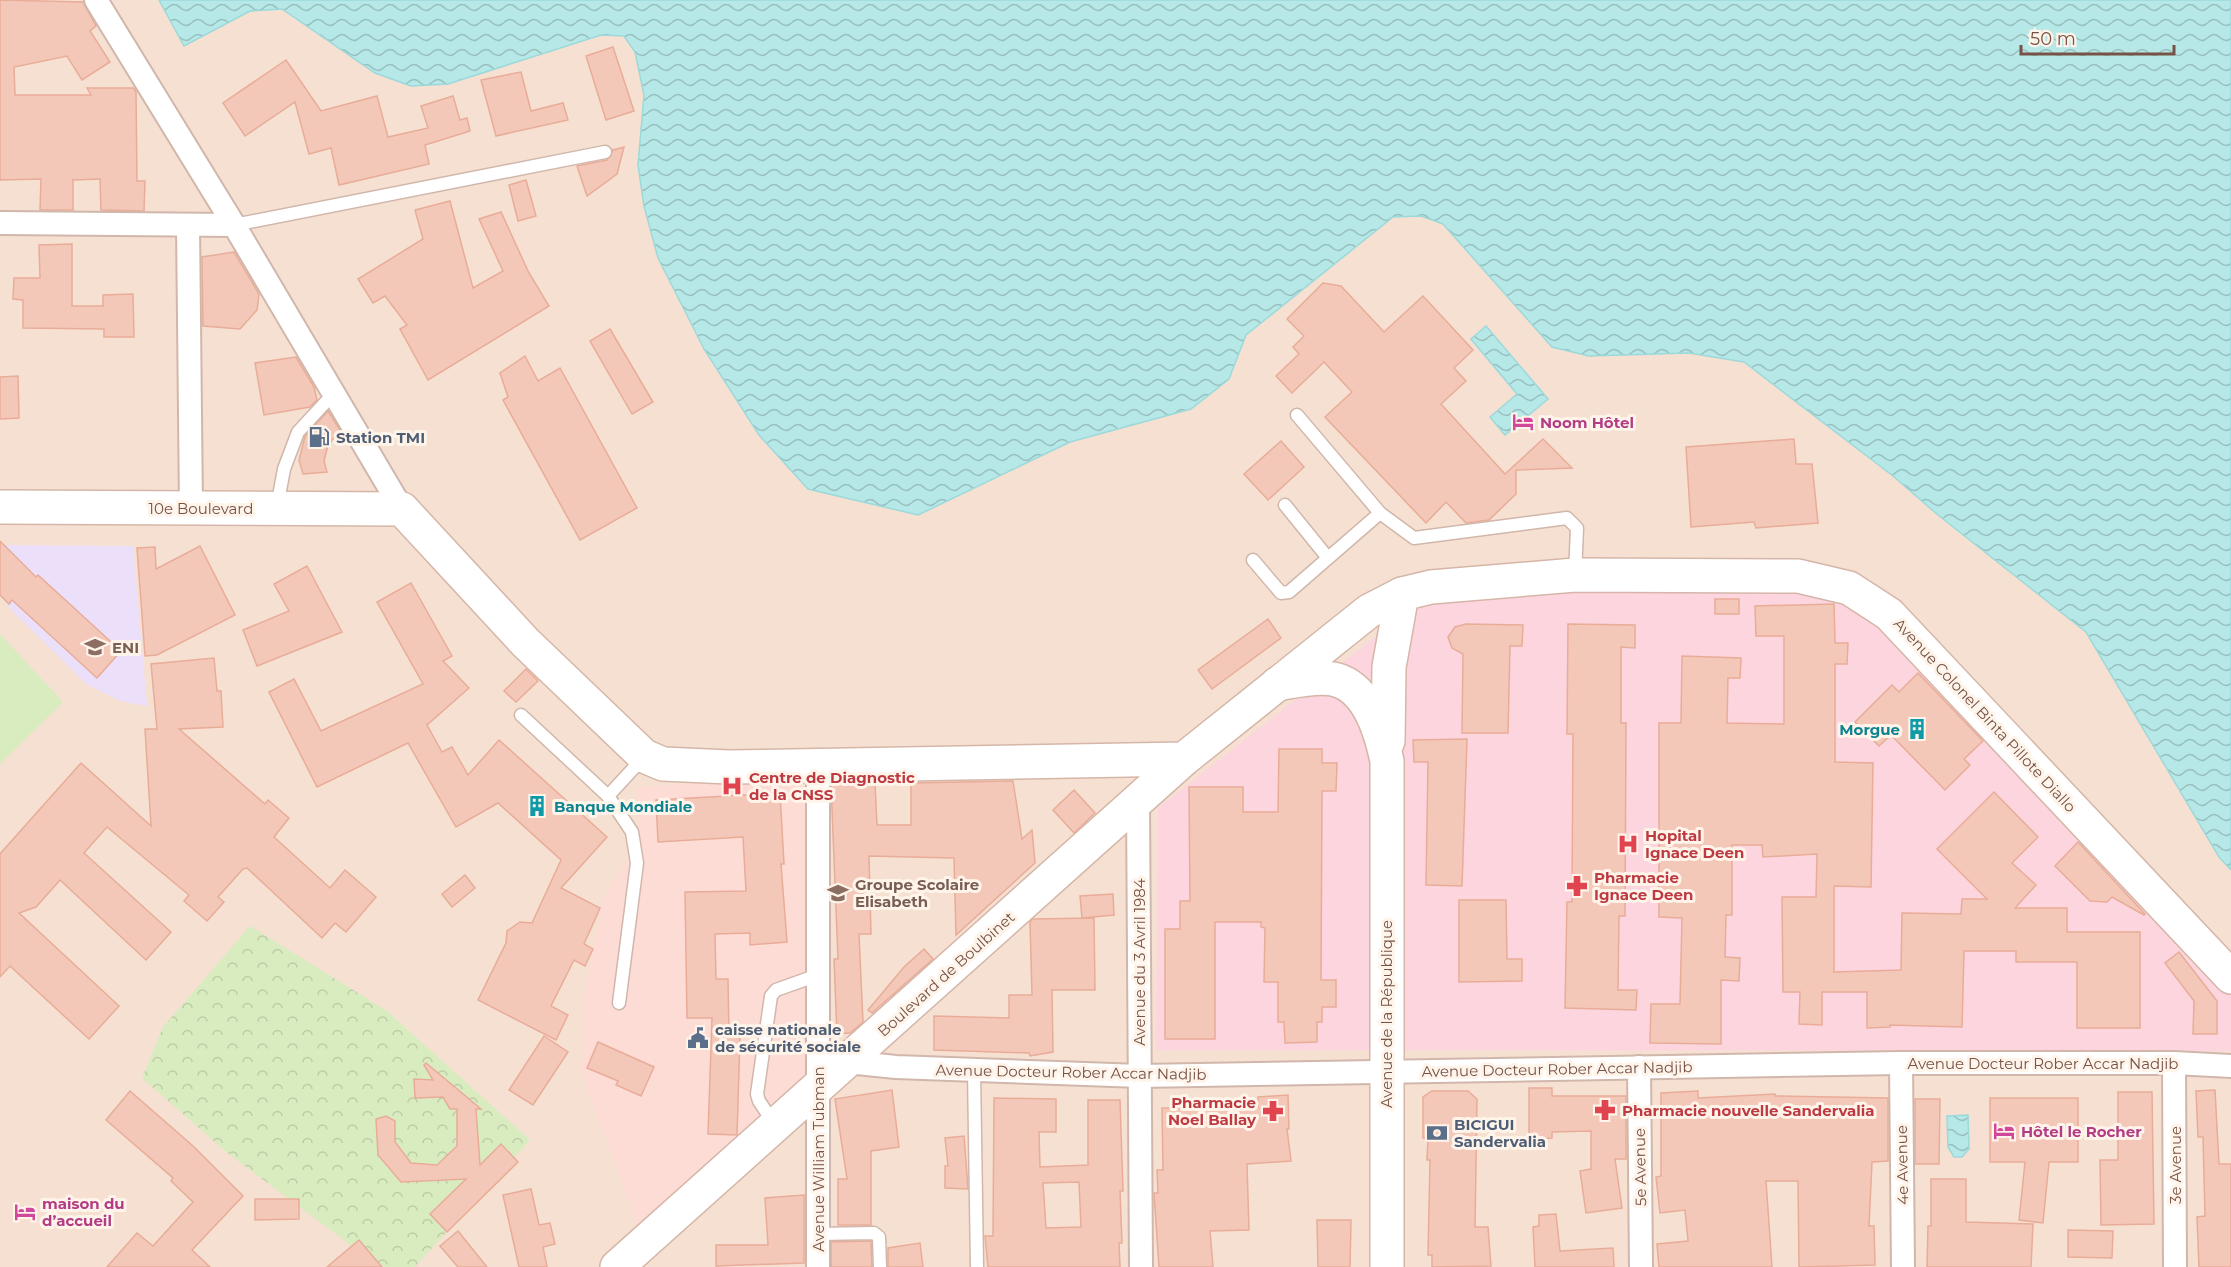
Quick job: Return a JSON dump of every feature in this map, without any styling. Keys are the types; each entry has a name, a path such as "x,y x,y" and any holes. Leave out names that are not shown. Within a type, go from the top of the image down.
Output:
{"main road":[{"name":"10e Boulevard","path":"0,507 402,509"},
{"path":"402,509 525,642 644,756 663,765 1184,759"},
{"name":"Avenue Colonel Binta Pillote Diallo","path":"1277,684 1369,611 1402,594 1431,587 1575,575 1798,576 1849,588 1889,614 2231,977"},
{"name":"Avenue de la République","path":"1387,1267 1389,667 1402,594"},
{"name":"Avenue de la République","path":"1277,684 1318,678 1335,679 1350,687 1370,710 1377,723 1387,761"},
{"name":"Boulevard de Boulbinet","path":"617,1267 1184,759 1277,684"}],"street":[{"path":"96,0 335,392 402,509"},
{"path":"0,223 234,225"},
{"path":"188,225 191,509"},
{"name":"Avenue William Tubman","path":"818,764 818,1267"},
{"name":"Avenue du 3 Avril 1984","path":"1138,801 1141,1267"},
{"name":"Avenue Docteur Rober Accar Nadjib","path":"847,1062 896,1067 1140,1076 1386,1074 1901,1063 2174,1063 2231,1066"},
{"name":"4e Avenue","path":"1901,1063 1903,1267"},
{"name":"3e Avenue","path":"2174,1063 2175,1267"},
{"name":"5e Avenue","path":"1639,1067 1641,1267"}],"lane":[{"path":"234,225 605,152"},
{"path":"277,508 284,469 298,432 335,392"},
{"path":"1297,415 1380,513 1414,538 1567,518 1577,528 1575,575"},
{"path":"1285,505 1328,558"},
{"path":"1253,560 1281,593 1289,592 1380,513"},
{"path":"521,715 608,796 632,832 637,863 619,1003"},
{"path":"608,796 644,756"},
{"path":"776,1126 759,1101 757,1094 771,996 776,990 818,975"},
{"path":"974,1070 977,1267"},
{"path":"818,1234 874,1233 879,1237 880,1267"}],"shaded area":[{"path":"0,0 159,0 184,46 250,11 282,9 375,73 601,35 624,36 635,52 644,95 638,165 644,206 658,258 704,349 759,435 918,515 1070,442 1129,424 1229,379 1246,335 1393,217 1421,216 1443,224 1552,347 1589,356 1689,353 1744,362 1893,476 1938,515 2086,632 2219,857 2231,870 2231,1267 0,1267"},
{"name":"ENI","path":"0,545 133,546 147,706 120,701 86,684 12,611 0,595"},
{"name":"Hopital Ignace Deen","path":"1432,592 1828,593 1853,601 2231,993 2231,1051 1156,1050 1158,808"},
{"name":"caisse nationale de sécurité sociale","path":"793,777 808,791 814,1078 643,1240 582,1074 583,1002 604,897 637,845 638,787"}],"green space":[{"path":"0,634 63,702 0,764"},
{"path":"250,926 387,1011 530,1140 415,1267 380,1267 226,1152 142,1078 163,1027"}],"water":[{"path":"159,0 2231,0 2231,870 2219,857 2086,632 1938,515 1893,476 1744,362 1689,353 1589,356 1552,347 1443,224 1421,216 1393,217 1246,335 1229,379 1191,409 1070,442 918,515 808,489 759,435 704,349 658,258 644,206 638,165 644,95 635,52 624,36 601,35 448,84 411,86 375,73 282,9 250,11 184,46"},
{"path":"1486,326 1548,399 1505,435 1490,417 1517,394 1471,339"},
{"path":"1968,1115 1969,1149 1962,1157 1954,1157 1948,1147 1947,1116"}],"building":[{"path":"0,0 83,2 96,26 90,31 110,62 82,80 67,56 14,67 15,95 91,95 87,88 134,88 136,92 137,181 145,181 144,211 101,210 100,179 73,180 73,210 40,210 41,179 0,180"},
{"path":"613,47 634,111 606,120 586,56"},
{"path":"286,60 321,111 377,96 388,137 428,128 421,106 453,96 460,120 467,118 470,131 425,145 429,164 339,185 331,148 309,154 295,102 245,136 223,103"},
{"path":"521,72 531,111 563,103 568,120 496,136 481,80"},
{"path":"624,147 617,174 587,196 577,166 607,160 613,150"},
{"path":"526,180 536,216 518,221 509,185"},
{"path":"450,201 473,288 503,271 479,219 501,212 529,273 549,306 428,380 400,329 407,325 385,296 373,303 358,279 423,239 415,210"},
{"path":"72,244 72,306 103,306 103,295 133,294 134,337 104,337 104,329 23,328 23,300 13,299 14,278 40,278 39,245"},
{"path":"234,252 259,294 257,310 240,329 203,326 202,257"},
{"path":"1323,283 1341,286 1384,332 1423,296 1473,350 1454,368 1466,381 1441,404 1505,474 1543,439 1572,468 1516,470 1516,494 1489,520 1466,523 1446,502 1426,523 1325,417 1352,392 1324,362 1292,393 1276,376 1299,354 1293,347 1304,336 1287,319"},
{"path":"610,329 653,402 632,414 590,341"},
{"path":"525,356 538,381 560,368 637,508 580,540 503,400 508,397 500,373"},
{"path":"296,357 314,387 317,400 310,407 264,415 255,363"},
{"path":"18,376 19,418 0,419 0,377"},
{"name":"Station TMI","path":"328,411 340,430 328,445 324,461 327,472 303,474 299,460 305,436"},
{"path":"1794,439 1796,464 1812,464 1818,523 1756,528 1754,522 1691,527 1686,447"},
{"path":"1281,441 1304,467 1268,500 1244,474"},
{"path":"0,541 36,577 38,575 121,651 97,678 12,600 9,604 0,595"},
{"path":"200,546 235,615 157,655 145,656 137,548 155,547 156,569"},
{"path":"307,566 342,632 257,666 243,630 289,611 274,584"},
{"path":"411,583 452,656 443,661 469,688 427,725 442,752 452,747 468,775 499,740 607,837 561,888 600,908 584,944 593,949 585,966 574,960 551,1006 568,1015 556,1040 478,1000 506,943 507,931 520,922 532,923 561,860 498,803 456,827 408,743 317,787 269,692 294,679 321,731 423,684 377,602"},
{"path":"1715,599 1739,599 1739,614 1715,614"},
{"path":"1834,604 1835,643 1848,643 1847,664 1835,664 1835,762 1873,763 1871,887 1834,886 1834,972 1901,970 1902,913 1961,914 1962,899 1987,899 1937,849 1994,792 2038,837 2012,863 2036,885 2015,908 2067,908 2067,932 2140,932 2140,1028 2077,1028 2077,962 2016,962 2016,951 1964,951 1962,1027 1890,1025 1890,1027 1867,1028 1867,992 1822,992 1822,1025 1799,1024 1800,992 1783,992 1782,897 1816,897 1817,854 1763,857 1762,845 1732,845 1732,915 1726,915 1725,957 1740,958 1739,981 1721,980 1721,1044 1650,1043 1651,1004 1680,1004 1682,918 1659,917 1659,723 1681,723 1682,656 1741,658 1740,678 1728,678 1727,723 1784,724 1784,636 1756,636 1755,606"},
{"path":"1268,619 1281,638 1212,689 1198,670"},
{"path":"1466,624 1523,625 1522,646 1510,646 1508,733 1462,733 1463,654 1452,648 1448,637 1455,627"},
{"path":"1568,624 1635,625 1635,648 1621,647 1621,723 1626,723 1625,916 1619,916 1618,990 1637,990 1636,1010 1565,1008 1567,902 1572,902 1573,734 1567,734"},
{"path":"214,658 217,691 221,691 223,727 179,729 265,804 268,800 289,818 274,837 330,888 345,870 376,897 346,932 335,923 322,938 247,868 243,869 218,897 224,902 207,921 184,901 189,895 107,827 84,853 171,932 146,960 60,880 36,907 19,913 119,1006 89,1039 10,966 0,977 0,854 81,763 151,826 145,729 157,729 151,664"},
{"path":"526,669 538,681 516,702 504,691"},
{"name":"Morgue","path":"1918,673 1983,741 1964,759 1970,765 1945,790 1891,735 1879,746 1855,722 1892,685 1899,692"},
{"path":"1467,739 1462,886 1426,885 1428,762 1414,762 1413,740"},
{"path":"1279,749 1322,749 1322,763 1337,763 1336,791 1322,791 1321,980 1336,980 1336,1007 1322,1007 1322,1022 1317,1022 1317,1042 1285,1043 1284,1022 1278,1022 1278,982 1264,982 1265,928 1261,927 1261,922 1215,922 1215,1039 1165,1039 1165,929 1180,929 1180,901 1190,901 1189,787 1243,787 1243,812 1278,812"},
{"path":"1013,781 1022,839 1032,830 1035,863 956,935 954,858 869,856 871,934 859,934 863,1022 850,1033 837,1034 834,959 838,959 831,784 875,783 877,825 911,825 911,783"},
{"path":"1074,790 1095,813 1074,833 1053,810"},
{"path":"780,793 784,864 781,864 787,942 750,945 750,933 715,934 716,979 728,979 729,1037 740,1037 737,1135 708,1134 712,1018 687,1018 685,892 746,891 743,837 658,842 656,800"},
{"path":"2078,842 2144,915 2112,897 2107,902 2090,901 2055,866"},
{"path":"465,875 475,888 452,907 442,894"},
{"path":"1113,894 1114,915 1082,918 1080,896"},
{"path":"1459,900 1506,900 1507,959 1522,959 1522,981 1459,982"},
{"path":"1094,918 1095,990 1052,990 1053,1052 1030,1056 1029,1053 934,1050 934,1016 1009,1018 1009,995 1032,995 1030,922 1033,919"},
{"path":"924,949 933,959 872,1013 868,1010 904,967"},
{"path":"2179,952 2217,1001 2217,1034 2193,1034 2194,1001 2165,963"},
{"path":"544,1036 568,1052 533,1105 509,1090"},
{"path":"598,1042 654,1067 641,1096 616,1085 618,1081 587,1068"},
{"path":"426,1063 481,1109 476,1109 480,1165 501,1144 518,1162 447,1232 430,1214 466,1179 401,1182 378,1155 376,1119 386,1116 395,1121 395,1142 411,1163 437,1165 457,1146 457,1109 450,1109 443,1097 415,1098 414,1079 433,1080 424,1065"},
{"path":"1529,1088 1552,1088 1552,1096 1626,1096 1626,1159 1615,1159 1622,1208 1586,1213 1580,1171 1591,1169 1591,1131 1552,1132 1552,1138 1529,1139"},
{"path":"892,1090 899,1147 871,1151 871,1225 838,1225 838,1179 847,1179 835,1099"},
{"path":"2215,1090 2219,1164 2231,1164 2231,1267 2199,1267 2197,1217 2205,1216 2203,1137 2198,1137 2196,1091"},
{"path":"130,1091 193,1146 243,1196 192,1250 210,1267 107,1267 137,1233 153,1246 193,1202 171,1181 173,1178 106,1120"},
{"path":"1432,1091 1468,1091 1477,1099 1475,1227 1488,1227 1491,1266 1432,1267 1432,1255 1428,1255 1430,1160 1427,1160 1428,1138 1423,1138 1423,1097"},
{"path":"1698,1091 1698,1098 1775,1094 1775,1096 1888,1098 1888,1161 1872,1162 1869,1226 1874,1226 1875,1265 1799,1267 1798,1181 1766,1181 1772,1267 1659,1267 1657,1244 1688,1241 1685,1210 1660,1213 1656,1177 1661,1176 1661,1093"},
{"path":"2118,1092 2152,1092 2154,1224 2101,1225 2100,1160 2118,1160"},
{"path":"1288,1095 1289,1129 1287,1129 1291,1161 1247,1164 1249,1230 1210,1231 1213,1267 1159,1267 1154,1193 1158,1193 1157,1170 1163,1170 1162,1108 1258,1108 1258,1097"},
{"path":"994,1098 1056,1099 1056,1132 1039,1132 1040,1167 1088,1165 1088,1100 1120,1100 1123,1191 1120,1191 1122,1243 1119,1243 1120,1267 988,1267 985,1236 993,1236","holes":["1079,1182 1081,1227 1046,1228 1043,1183"]},
{"path":"1990,1098 2078,1098 2078,1162 2049,1162 2043,1223 2019,1220 2025,1162 1990,1162"},
{"path":"1915,1099 1940,1099 1939,1164 1915,1164"},
{"path":"964,1136 968,1189 945,1188 945,1166 948,1166 945,1138"},
{"path":"1931,1179 1966,1179 1966,1222 2033,1224 2031,1267 1927,1267 1928,1226 1931,1226"},
{"path":"531,1189 539,1225 550,1223 555,1244 543,1247 547,1267 519,1267 503,1195"},
{"path":"804,1195 804,1263 716,1266 716,1245 768,1245 765,1198"},
{"path":"255,1199 299,1199 299,1219 255,1220"},
{"path":"1556,1214 1560,1251 1613,1248 1614,1267 1535,1267 1533,1227 1539,1226 1539,1215"},
{"path":"1317,1220 1351,1220 1350,1267 1318,1267"},
{"path":"2068,1230 2113,1231 2112,1258 2068,1257"},
{"path":"458,1231 487,1267 458,1267 440,1246"},
{"path":"359,1240 382,1267 327,1267"},
{"path":"871,1241 872,1267 831,1267 831,1242"},
{"path":"920,1243 923,1267 888,1267 888,1248"}],"place":[{"name":"Noom Hôtel","path":"1523,422"},
{"name":"Station TMI","path":"319,437"},
{"name":"ENI","path":"95,647"},
{"name":"Morgue","path":"1917,729"},
{"name":"Centre de Diagnostic de la CNSS","path":"732,786"},
{"name":"Banque Mondiale","path":"537,806"},
{"name":"Hopital Ignace Deen","path":"1628,844"},
{"name":"Pharmacie Ignace Deen","path":"1577,886"},
{"name":"Groupe Scolaire Elisabeth","path":"838,893"},
{"name":"caisse nationale de sécurité sociale","path":"698,1038"},
{"name":"Pharmacie nouvelle Sandervalia","path":"1605,1110"},
{"name":"Pharmacie Noel Ballay","path":"1273,1111"},
{"name":"Hôtel le Rocher","path":"2004,1131"},
{"name":"BICIGUI Sandervalia","path":"1437,1133"},
{"name":"maison du d’accueil","path":"25,1212"}]}
